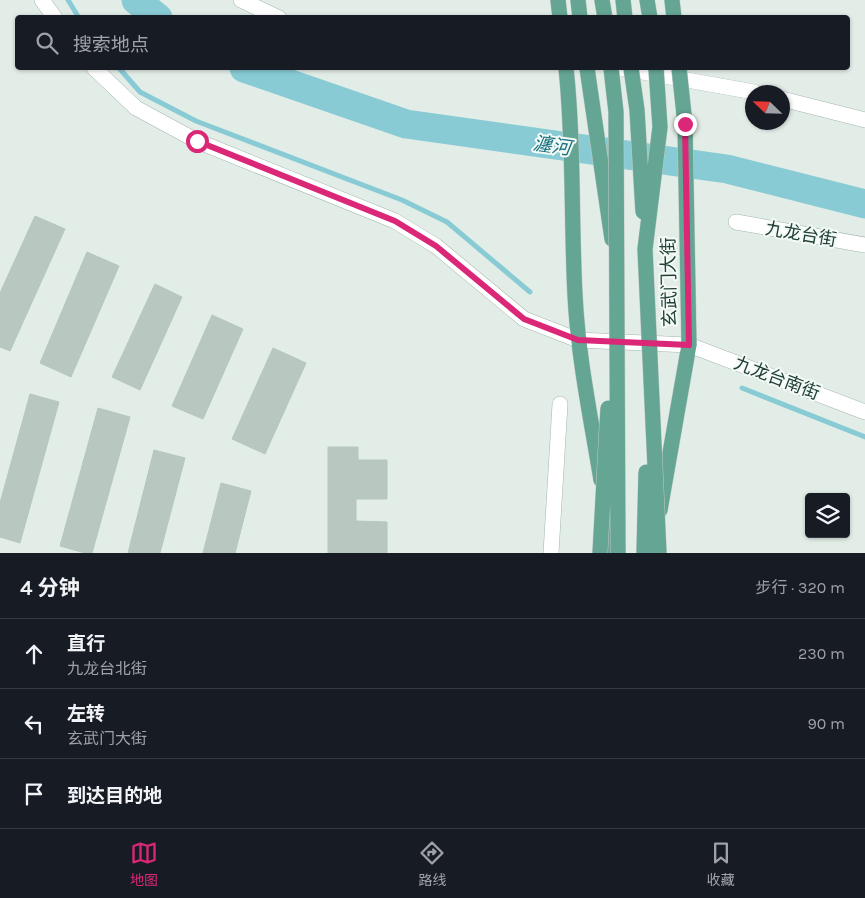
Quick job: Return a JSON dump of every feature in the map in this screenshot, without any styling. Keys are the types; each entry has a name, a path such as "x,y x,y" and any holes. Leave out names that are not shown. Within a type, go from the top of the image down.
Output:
{"main road":[{"path":"558,0 560,15"},
{"path":"578,0 580,15"},
{"path":"602,0 604,15"},
{"path":"623,0 625,15"},
{"path":"647,0 650,15"},
{"path":"672,0 674,15"},
{"path":"566,70 572,119 574,294 578,340 612,553"},
{"path":"587,70 616,265 600,553"},
{"path":"611,70 616,112 618,553"},
{"name":"玄武门大街","path":"631,70 637,110 645,249 658,553"},
{"name":"玄武门大街","path":"644,553 648,399 645,249 660,127 656,70"},
{"name":"玄武门大街","path":"653,553 689,345 685,124 679,70"}],"street":[{"path":"42,0 53,15"},
{"path":"241,0 273,15"},
{"name":"九龙台南街","path":"96,70 136,108 197,141 395,221 436,246 524,319 578,340 689,345 865,412"},
{"path":"631,70 745,90"},
{"path":"790,101 865,120"},
{"name":"九龙台街","path":"736,222 865,245"},
{"path":"551,553 560,404"}],"building":[{"path":"35,216 65,229 10,351 0,347 0,293"},
{"path":"87,252 119,266 71,377 40,363"},
{"path":"155,284 182,297 140,390 112,377"},
{"path":"212,315 243,329 203,419 172,406"},
{"path":"273,348 306,363 265,454 232,439"},
{"path":"30,394 59,402 20,543 0,537 0,503"},
{"path":"98,408 130,417 92,553 85,553 60,546"},
{"path":"328,447 358,447 358,460 387,460 387,499 356,499 356,521 387,522 387,553 328,553"},
{"path":"154,450 185,458 160,553 128,553"},
{"path":"221,483 251,491 235,553 203,553"}],"waterway":[{"path":"68,0 77,15"},
{"name":"瀍河","path":"136,0 154,15"},
{"path":"121,70 140,92 196,121 402,200 447,222 530,292"},
{"name":"瀍河","path":"250,70 406,124 727,169 865,204"},
{"path":"742,388 865,437"}],"route":[{"path":"197,141 395,221 436,246 524,319 578,340 689,345 685,124"}]}
